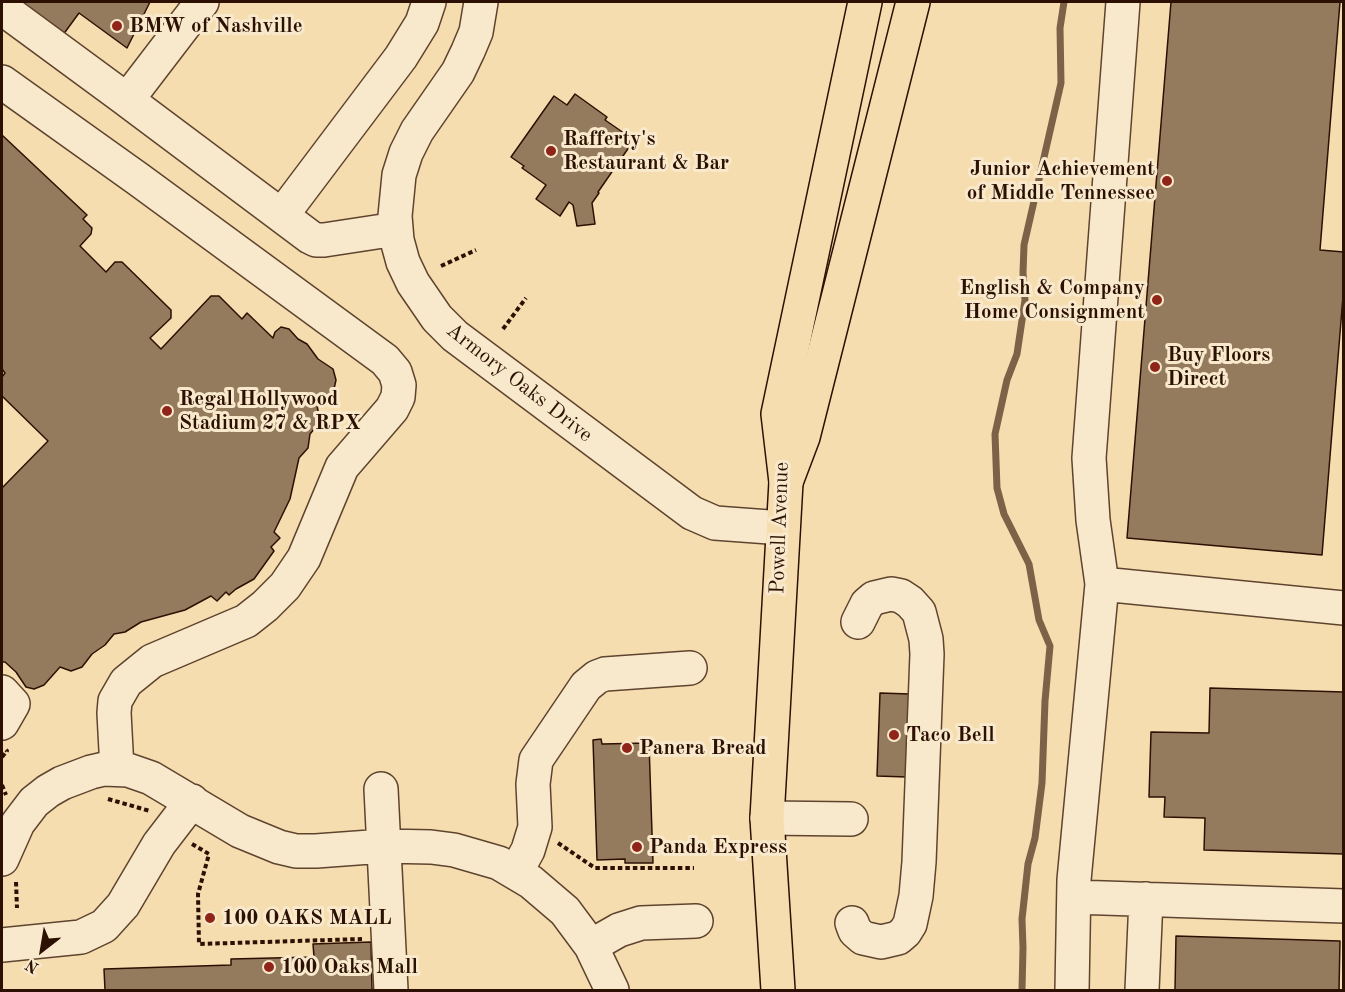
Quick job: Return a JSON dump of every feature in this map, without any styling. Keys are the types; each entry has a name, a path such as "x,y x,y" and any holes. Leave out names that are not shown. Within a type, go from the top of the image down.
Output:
{"main road":[{"name":"Powell Avenue","path":"778,990 767,818 786,482 778,414 866,2"},
{"path":"786,482 803,437 913,2"}],"street":[{"path":"127,100 202,2"},
{"path":"282,215 401,57 422,23 429,2"},
{"name":"Armory Oaks Drive","path":"481,2 476,32 468,51 458,72 417,130 399,175 396,195 396,230 403,262 412,283 437,318 477,354 692,513 715,523 783,528"},
{"path":"1072,990 1074,897 1102,584 1093,520 1089,458 1123,2"},
{"path":"2,8 316,240 396,230"},
{"path":"2,82 385,360 395,372 399,385 398,397 392,409 342,467 304,558 285,586 246,621 152,661 126,682 115,701 117,769"},
{"path":"1102,584 1344,608"},
{"path":"852,923 855,931 863,938 881,942 898,938 910,924 916,896 919,862 927,654 926,639 919,612 901,596 891,594 874,598 867,604 858,622"},
{"path":"516,872 528,850 536,827 533,784 536,760 586,686 605,674 690,668"},
{"path":"2,692 13,704 2,723"},
{"path":"2,859 18,823 34,802 48,791 91,772 117,769 140,773 192,801 240,831 279,847 296,851 384,846 454,850 478,855 516,872 566,911 591,946 612,990"},
{"path":"381,789 391,990"},
{"path":"2,945 81,937 104,926 123,905 159,844 192,801"},
{"path":"767,818 851,819"},
{"path":"1074,897 1344,906"},
{"path":"1142,990 1146,899"},
{"path":"591,946 619,930 641,923 696,921"}],"path":[{"path":"441,266 476,250"},
{"path":"503,329 526,298"},
{"path":"99,796 153,813"},
{"path":"536,827 595,868 694,868"},
{"path":"186,851 190,842 209,854 198,894 199,944 372,938"}],"building":[{"name":"BMW of Nashville","path":"10,2 150,2 127,48 79,13 60,39"},
{"path":"1171,2 1340,2 1320,250 1344,252 1344,284 1322,555 1127,538"},
{"path":"575,94 607,117 605,120 634,140 592,203 595,224 577,226 573,205 569,202 560,216 536,199 546,185 511,157 554,96 567,105"},
{"name":"Regal Hollywood Stadium 27 & RPX","path":"2,135 87,215 83,219 92,228 91,234 80,246 106,272 115,262 122,262 171,310 171,318 150,338 161,349 211,296 219,296 242,319 247,313 273,338 275,332 281,327 289,329 298,339 307,344 318,359 333,369 336,380 334,389 317,405 320,422 310,434 308,448 299,458 290,499 274,532 280,538 271,547 274,551 254,579 229,595 226,592 217,601 211,596 185,610 141,622 125,632 114,634 105,645 92,654 82,667 71,671 60,667 44,685 34,689 26,687 16,672 2,662 2,488 48,441 2,396 2,377 5,373 2,369"},
{"path":"1210,688 1344,692 1344,854 1204,850 1205,818 1164,817 1165,797 1149,797 1151,732 1209,733"},
{"name":"Taco Bell","path":"880,693 910,694 907,777 877,776"},
{"path":"601,739 602,744 649,743 653,863 625,863 625,859 597,860 593,740"},
{"path":"1176,936 1340,941 1339,990 1175,990"},
{"name":"100 Oaks Mall","path":"371,942 372,990 105,990 104,969 231,965 231,959 314,957 313,944"}],"waterway":[{"path":"1022,990 1022,919 1028,864 1035,838 1042,783 1050,646 1039,620 1029,564 1004,514 997,488 995,434 1007,380 1017,354 1025,300 1024,245 1061,83 1060,28 1064,2"}],"place":[{"name":"BMW of Nashville","path":"117,26"},
{"name":"Rafferty's Restaurant & Bar","path":"551,151"},
{"name":"Junior Achievement of Middle Tennessee","path":"1167,181"},
{"name":"English & Company Home Consignment","path":"1157,300"},
{"name":"Buy Floors Direct","path":"1155,367"},
{"name":"Regal Hollywood Stadium 27 & RPX","path":"167,411"},
{"name":"Taco Bell","path":"894,735"},
{"name":"Panera Bread","path":"627,748"},
{"name":"Panda Express","path":"637,847"},
{"name":"100 OAKS MALL","path":"210,918"},
{"name":"100 Oaks Mall","path":"269,967"}]}
